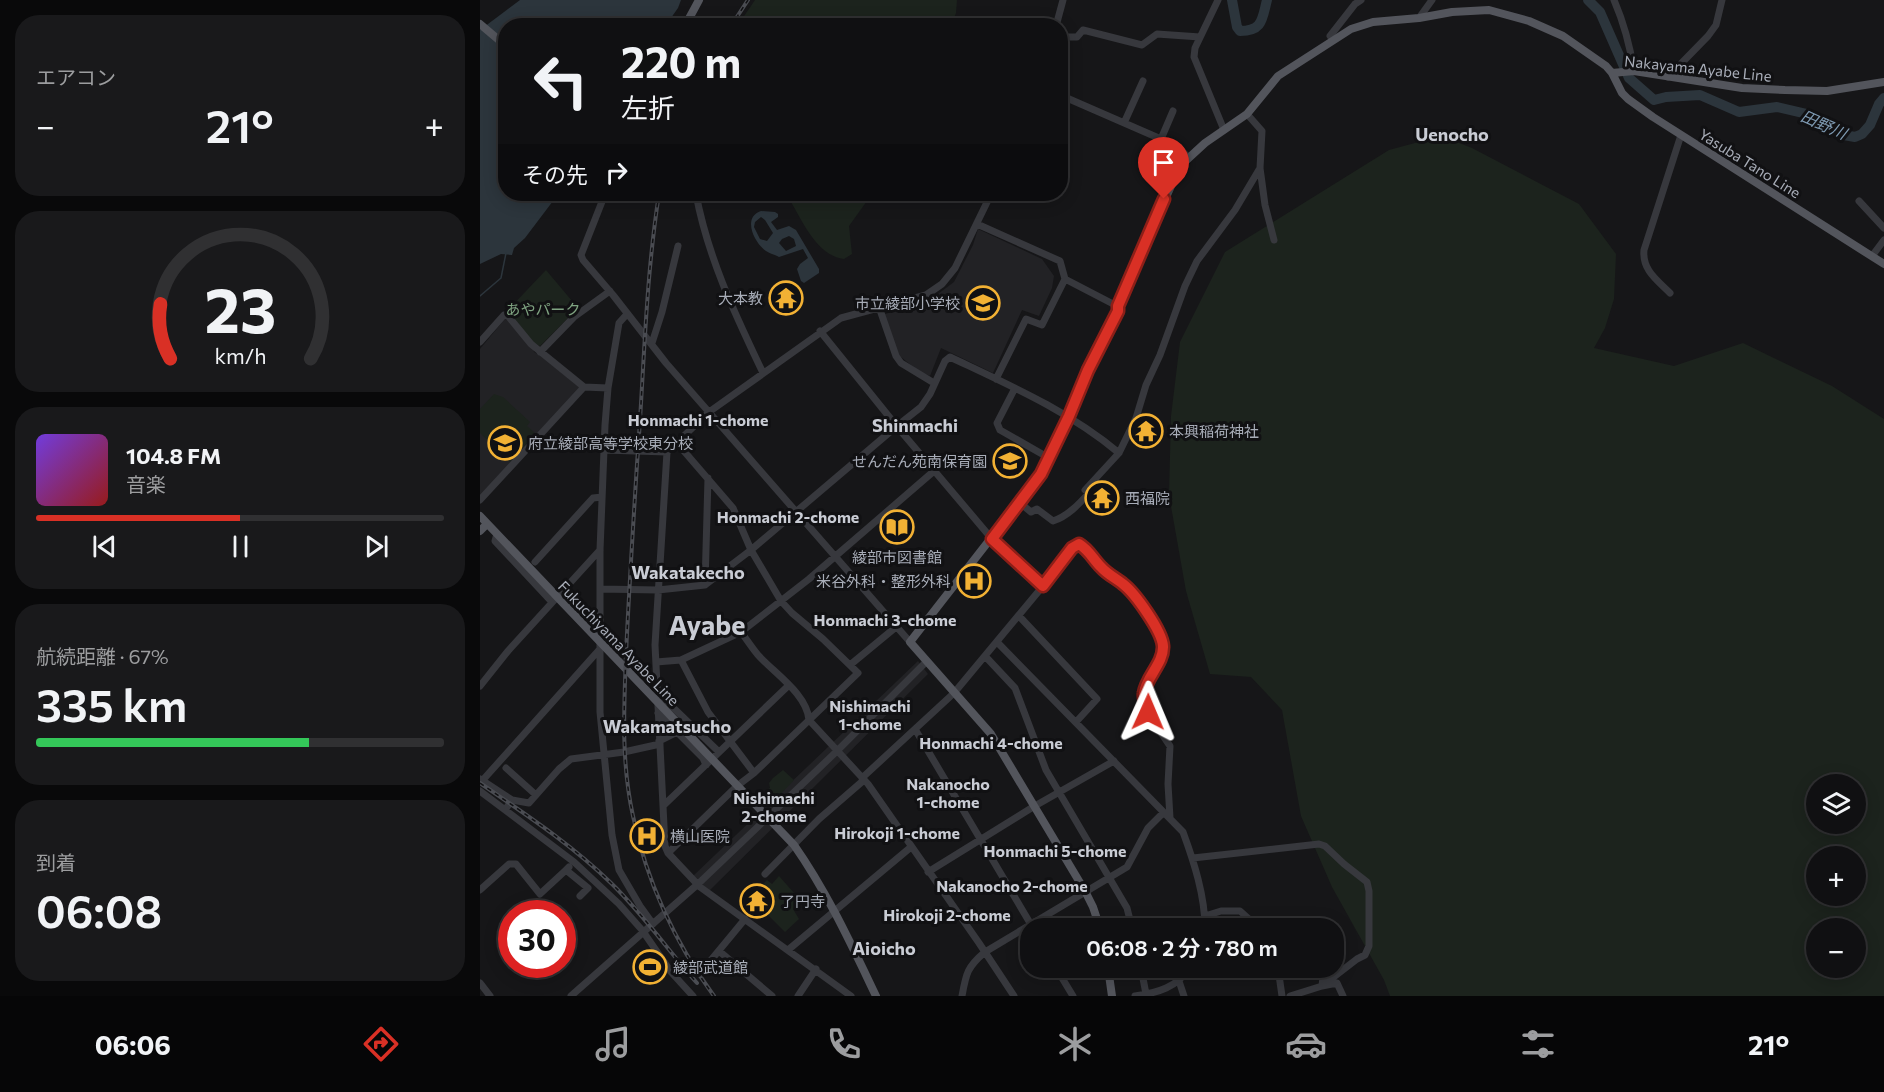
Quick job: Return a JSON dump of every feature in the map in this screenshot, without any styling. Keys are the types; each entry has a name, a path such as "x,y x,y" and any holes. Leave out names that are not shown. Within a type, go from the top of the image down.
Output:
{"main road":[{"path":"689,18 699,0"},
{"name":"Nakayama Ayabe Line","path":"910,642 1041,474 1088,370 1118,311 1118,306 1171,182 1180,166 1188,157 1247,114 1278,76 1351,29 1373,22 1419,18 1452,12 1489,10 1529,21 1563,36 1606,66 1612,73 1628,71 1742,88 1785,90 1827,91 1884,82"},
{"path":"480,24 498,39"},
{"name":"Yasuba Tano Line","path":"1612,73 1622,93 1628,99 1884,264"},
{"path":"480,531 482,520"},
{"name":"Fukuchiyama Ayabe Line","path":"482,520 553,599 709,762 737,786 794,845 835,910 876,996"},
{"path":"910,642 991,735 1085,891 1097,918"},
{"path":"1109,978 1112,996"}],"street":[{"path":"1058,18 1063,0"},
{"path":"1218,0 1195,48 1194,57 1224,130"},
{"path":"1333,40 1330,36 1355,4 1361,0"},
{"path":"1419,18 1432,0"},
{"path":"1614,0 1630,46 1628,71"},
{"path":"1668,77 1716,25 1722,0"},
{"path":"1068,37 1077,37 1083,30 1142,45 1157,34 1200,37"},
{"path":"1124,123 1143,81"},
{"path":"1068,98 1177,146 1188,157"},
{"path":"1161,139 1173,111"},
{"path":"1247,114 1262,131 1260,168 1265,205 1274,240"},
{"path":"1670,293 1650,274 1643,259 1681,135"},
{"path":"1020,502 1031,512 1037,509 1053,521 1061,518 1089,493 1085,490 1119,453 1136,418 1146,385 1197,261 1234,210 1260,168"},
{"path":"602,201 581,255 666,363 910,642"},
{"path":"698,201 706,236 722,282 763,373"},
{"path":"604,450 667,452 709,412 841,318 926,295 942,284 955,268 988,201"},
{"path":"1859,201 1884,228"},
{"path":"977,224 1060,261 1065,279 1042,325 1026,319 996,379"},
{"path":"1872,256 1884,240"},
{"path":"652,343 678,246"},
{"path":"1065,279 1118,306"},
{"path":"540,352 574,317 610,291"},
{"path":"879,308 896,356 901,363 934,383"},
{"path":"627,314 619,323 608,388 600,550 600,712 612,835 619,870 653,924"},
{"path":"480,342 504,315 508,316 531,345 584,387 608,388"},
{"path":"820,332 992,539 1043,586"},
{"path":"600,589 658,590 705,585 751,550 921,407 930,394 945,361 950,357 1069,416 1119,453"},
{"path":"480,500 584,387"},
{"path":"1015,388 997,423 1000,430 1049,458"},
{"path":"668,853 858,673 781,602 751,550 733,508 677,443"},
{"path":"667,452 655,645 665,846 668,853 698,884 851,996"},
{"path":"656,662 681,660 741,632 781,602 934,471"},
{"path":"705,585 708,478"},
{"path":"535,562 593,498 602,496"},
{"path":"765,874 819,819 954,693 1019,616 1072,548 1079,544 1086,548 1111,576 1134,594 1146,610 1163,645 1162,653 1144,694 1148,712 1170,746 1168,784 1170,818"},
{"path":"480,686 553,599 600,550"},
{"path":"1019,616 1097,699 1076,722"},
{"path":"850,665 896,627"},
{"path":"741,632 758,655 800,696 809,720 863,779 1014,996"},
{"path":"997,642 1183,832 1193,858 1205,915 1221,911 1240,911 1248,918"},
{"path":"599,650 481,780 512,800 529,803 571,759 605,755 660,742 678,728 658,713"},
{"path":"985,656 1015,688 1046,770 1111,878 1116,891 1128,908 1130,918"},
{"path":"681,660 708,712 754,773"},
{"path":"571,996 698,884 926,662"},
{"path":"664,806 788,686"},
{"path":"657,692 719,752"},
{"path":"915,729 1027,918"},
{"path":"928,872 1033,807 1114,761"},
{"path":"506,768 536,795"},
{"path":"480,791 574,862 619,904 671,972 693,996"},
{"path":"505,810 512,800"},
{"path":"1044,918 1127,867 1148,828 1163,813"},
{"path":"1193,858 1319,844 1325,846 1344,864 1364,878 1369,891 1369,946 1365,955 1322,986"},
{"path":"788,950 911,847"},
{"path":"480,890 509,864 516,864 540,894 574,862"},
{"path":"566,870 588,888 580,896"},
{"path":"702,971 745,919"},
{"path":"962,996 966,973 972,963 985,952 1020,933"},
{"path":"719,951 772,996"},
{"path":"798,996 816,969"},
{"path":"1062,978 1073,996"},
{"path":"1143,978 1146,994"},
{"path":"1135,996 1172,986 1182,978"},
{"path":"1279,978 1282,996"},
{"path":"1322,986 1323,978"},
{"path":"1179,981 1184,996"},
{"path":"480,983 490,996"},
{"path":"1290,996 1337,983 1344,996"}],"shaded area":[{"path":"520,0 681,0 671,18 498,18 498,201 553,201 525,238 514,248 512,255 501,254 480,264 480,30"},
{"path":"761,211 775,212 778,217 771,222 777,230 789,226 796,230 819,269 819,273 804,283 797,269 808,258 803,249 779,257 762,247 752,230 751,224 755,214","holes":["761,217 773,233 767,241 760,239 754,227 755,222","789,236 794,239 796,246 786,251 779,243"]},
{"name":"市立綾部小学校","path":"978,229 1042,259 1054,276 1052,288 1039,316 1022,310 993,373 941,348 930,376 918,371 895,352 881,322 885,314 930,300 954,282 973,245"},
{"name":"府立綾部高等学校東分校","path":"506,319 534,352 579,387 579,390 480,496 480,349"},
{"path":"918,661 928,674 709,891 693,876"}],"green space":[{"path":"755,0 957,0 954,18 743,18"},
{"path":"1441,136 1472,148 1579,204 1616,254 1614,299 1605,328 1594,348 1674,366 1743,343 1832,386 1884,419 1884,996 1390,996 1384,980 1332,887 1301,816 1282,710 1251,677 1210,674 1186,591 1169,495 1171,416 1180,342 1225,252 1389,150"},
{"path":"790,201 867,201 849,226 852,254 844,259 825,251 810,235"},
{"name":"あやパーク","path":"546,270 578,308 540,346 532,342 508,310"},
{"path":"494,394 503,397 530,422 527,426 536,434 510,462 480,433 480,409"},
{"path":"783,770 794,780 776,799 767,790 773,778"},
{"path":"779,876 802,902 793,909 799,919 785,932 764,911 776,900 762,885 767,880 772,884"}],"waterway":[{"name":"田野川","path":"1232,0 1237,27 1240,31 1253,29 1260,23 1267,0"},
{"name":"田野川","path":"1588,0 1600,12 1629,78 1654,100 1700,95 1739,112 1777,107 1807,114 1844,135 1855,137 1862,134 1870,125 1884,98"},
{"path":"480,296 501,278 506,253"}],"railway":[{"path":"736,18 748,0"},
{"path":"658,201 648,295 633,535 625,674 625,755 633,816 654,887 687,955 714,996"},
{"path":"480,783 547,830 596,869 633,907 697,983"}],"place":[{"name":"大本教","path":"786,298"},
{"name":"市立綾部小学校","path":"983,303"},
{"name":"本興稲荷神社","path":"1146,431"},
{"name":"府立綾部高等学校東分校","path":"505,443"},
{"name":"せんだん苑南保育園","path":"1010,461"},
{"name":"西福院","path":"1102,498"},
{"name":"綾部市図書館","path":"897,527"},
{"name":"米谷外科・整形外科","path":"974,581"},
{"name":"横山医院","path":"647,836"},
{"name":"了円寺","path":"757,901"},
{"name":"綾部武道館","path":"650,967"}],"district":[{"name":"Uenocho","path":"1452,134"},
{"name":"Honmachi 1-chome","path":"698,419"},
{"name":"Shinmachi","path":"915,425"},
{"name":"Honmachi 2-chome","path":"788,516"},
{"name":"Wakatakecho","path":"688,572"},
{"name":"Honmachi 3-chome","path":"885,619"},
{"name":"Ayabe","path":"707,624"},
{"name":"Nishimachi 1-chome","path":"870,714"},
{"name":"Wakamatsucho","path":"667,726"},
{"name":"Honmachi 4-chome","path":"991,742"},
{"name":"Nakanocho 1-chome","path":"948,792"},
{"name":"Nishimachi 2-chome","path":"774,806"},
{"name":"Hirokoji 1-chome","path":"897,832"},
{"name":"Honmachi 5-chome","path":"1055,850"},
{"name":"Nakanocho 2-chome","path":"1012,885"},
{"name":"Hirokoji 2-chome","path":"947,914"},
{"name":"Aioicho","path":"884,948"}],"route":[{"path":"1148,712 1144,694 1162,653 1163,645 1146,610 1134,594 1111,576 1086,548 1079,544 1072,548 1043,586 992,539 1041,474 1088,370 1118,311 1118,306 1164,199"}]}
